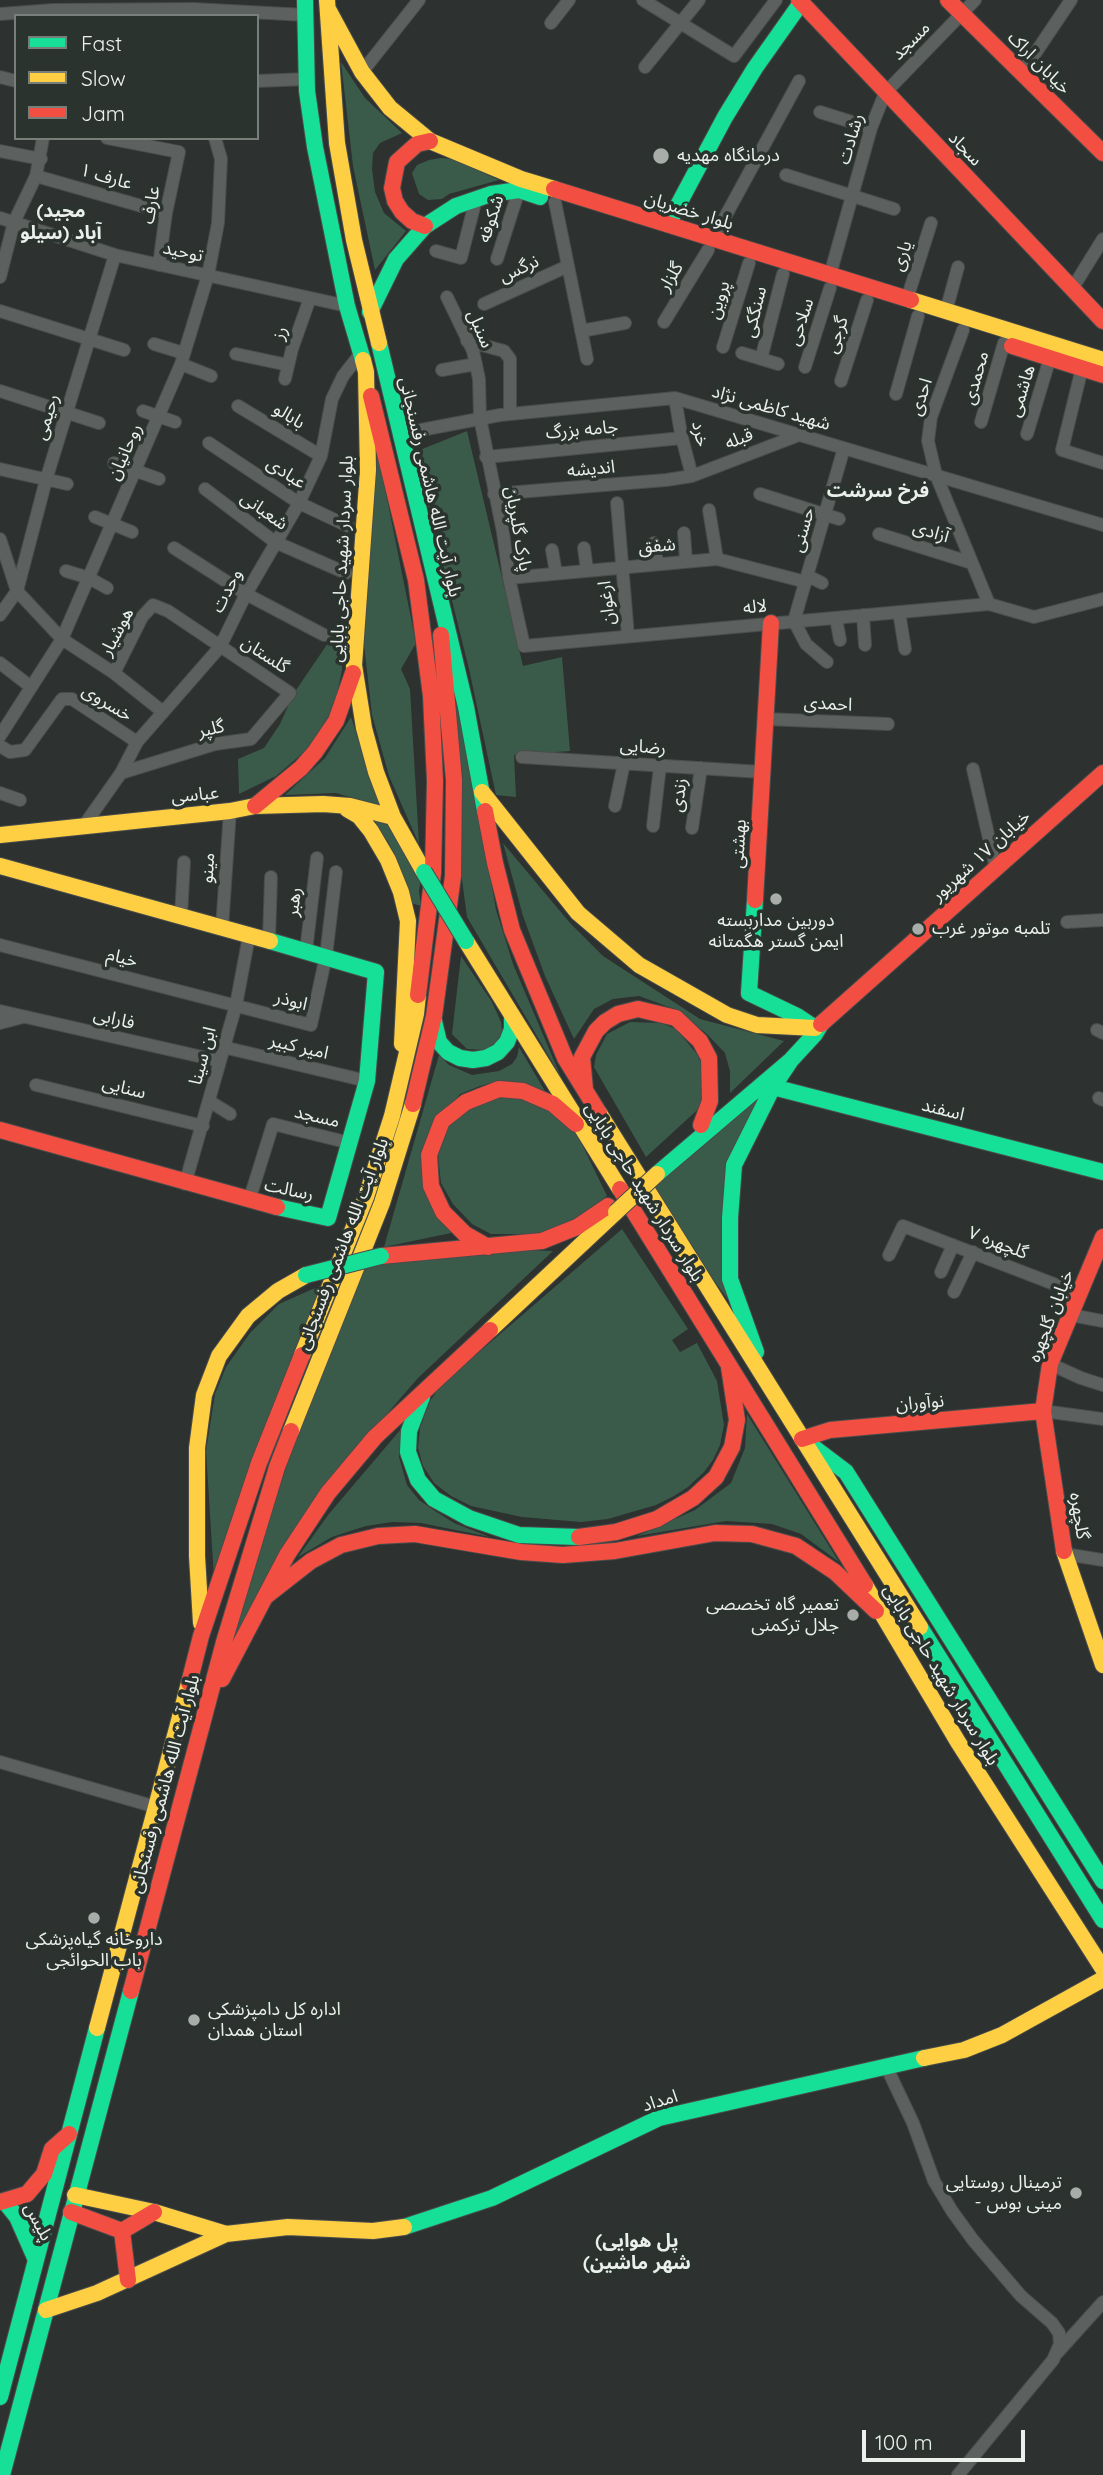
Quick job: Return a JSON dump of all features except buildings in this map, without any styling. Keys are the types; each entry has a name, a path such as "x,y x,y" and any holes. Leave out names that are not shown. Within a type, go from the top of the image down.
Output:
{"main road":[{"name":"خیابان اراک","path":"948,0 1103,153"},
{"name":"سجاد","path":"668,225 725,117 800,1 1103,321"},
{"name":"بلوار خضریان","path":"327,4 362,72 390,108 430,141 521,179 668,225 749,263 783,274 907,299 1103,360"},
{"name":"بلوار آیت الله هاشمی رفسنجانی","path":"2,2475 204,1714 277,1466 382,1203 409,1121 434,1016 453,876 454,780 448,696 433,574 354,240 337,143 327,4"},
{"name":"بلوار آیت الله هاشمی رفسنجانی","path":"0,2397 201,1636 259,1463 366,1197 392,1116 416,1014 433,873 435,781 432,709 416,580 366,372 347,306 315,147 307,79 305,8"},
{"path":"425,226 412,221 402,212 395,201 392,188 397,162 417,144 430,141"},
{"name":"بلوار خضریان","path":"370,312 396,259 425,226 456,206 491,194 519,190 710,244 830,282 867,300 1103,375"},
{"name":"بلوار سردار شهید حاجی بابایی","path":"366,372 368,470 354,667 364,728 393,817 512,1016 888,1622 958,1742 1103,1969"},
{"name":"بلوار سردار شهید حاجی بابایی","path":"433,574 467,707 495,863 513,930 565,1058 1103,1920"},
{"name":"بهشتی","path":"771,624 749,993 818,1026"},
{"path":"255,806 316,752 336,721 354,667"},
{"name":"خیابان ۱۷ شهریور","path":"818,1026 1103,773"},
{"path":"481,790 578,913 639,965 727,1015 758,1025 818,1026"},
{"path":"339,805 359,816 371,831 388,860 401,892 408,921 400,1083"},
{"name":"عباسی","path":"0,835 85,824 230,811 255,806 339,805 393,817"},
{"path":"0,866 326,956"},
{"name":"رسالت","path":"0,1130 249,1201 328,1218 367,1081 376,972 326,956"},
{"path":"584,1089 582,1056 588,1042 605,1022 618,1014 638,1009 676,1018 700,1041 709,1058 712,1077 710,1101 701,1125"},
{"path":"434,1016 439,1042 460,1058 473,1060 498,1052 507,1042 512,1029 512,1016"},
{"path":"204,1714 287,1555 328,1493 375,1437 614,1207 791,1060 816,1034 818,1026"},
{"path":"655,1171 701,1125 818,1026"},
{"path":"771,1389 730,1279 730,1218 734,1165 791,1060"},
{"name":"اسفند","path":"774,1087 1103,1172"},
{"path":"488,1247 465,1234 443,1212 430,1186 429,1155 442,1121 466,1102 499,1089 523,1091 553,1104 583,1130"},
{"path":"201,1636 197,1556 197,1461 204,1395 219,1356 248,1316 278,1291 306,1275 381,1256 542,1241 577,1227 614,1207"},
{"name":"خیابان گلچهره","path":"1043,1410 1050,1364 1103,1237"},
{"path":"425,1389 409,1431 408,1452 418,1480 434,1499 469,1518 519,1535 571,1538 616,1532 657,1519 693,1498 716,1477 732,1447 737,1420 729,1366"},
{"name":"نوآوران","path":"802,1439 830,1430 1043,1410"},
{"name":"گلچهره","path":"1043,1410 1065,1553 1102,1658"},
{"path":"802,1439 846,1472 1103,1881"},
{"path":"265,1597 311,1560 341,1545 378,1536 415,1534 521,1552 563,1555 615,1551 715,1532 740,1533 796,1546 835,1572 888,1622"},
{"path":"969,1703 986,1695"},
{"path":"958,1742 984,1729"},
{"path":"156,1807 178,1812"},
{"name":"امداد","path":"226,2234 288,2227 373,2231 414,2225 492,2198 659,2118 964,2050 1002,2035 1103,1979"},
{"name":"پلیس","path":"36,2260 17,2217 3,2202 27,2194 44,2174 52,2149 69,2134"},
{"path":"55,2190 154,2212 226,2234"},
{"path":"51,2207 122,2231"},
{"path":"122,2231 154,2212"},
{"path":"122,2231 128,2280"},
{"path":"46,2310 128,2280 226,2234"}],"street":[{"path":"362,72 419,0"},
{"path":"643,0 734,55 776,0"},
{"path":"645,67 699,0"},
{"name":"مسجد","path":"885,93 975,0"},
{"path":"1022,74 1071,0"},
{"path":"551,23 563,2"},
{"path":"0,14 52,8 305,8"},
{"path":"259,80 307,79"},
{"name":"گلزار","path":"664,322 799,81"},
{"name":"رشادت","path":"830,282 852,196 885,93"},
{"path":"820,112 872,128"},
{"path":"0,277 14,222 37,176 43,140"},
{"name":"عارف","path":"117,140 179,152 166,213 159,265"},
{"name":"روحانیان","path":"0,736 62,639 182,358 208,275 218,223 222,159 216,140"},
{"path":"0,151 41,159"},
{"path":"786,175 894,209"},
{"name":"عارف ۱","path":"37,176 166,213"},
{"name":"شکوفه","path":"497,259 519,190"},
{"path":"436,251 461,258 476,199"},
{"path":"555,202 587,359"},
{"name":"توحید","path":"0,218 115,255 347,306"},
{"name":"یاری","path":"907,299 931,223"},
{"path":"1072,289 1103,239"},
{"name":"رحیمی","path":"18,591 46,480 115,255"},
{"name":"پروین","path":"723,348 749,263"},
{"name":"نرگس","path":"484,304 568,265"},
{"path":"946,311 958,267"},
{"name":"سنگکی","path":"761,359 783,274"},
{"name":"سلاحی","path":"805,367 830,282"},
{"name":"رز","path":"285,379 310,298"},
{"name":"سنبل","path":"447,298 473,351 481,406 480,418"},
{"name":"گرجی","path":"841,382 867,300"},
{"path":"0,312 124,350"},
{"path":"895,394 918,316"},
{"path":"582,331 625,323"},
{"name":"احدی","path":"936,475 928,441 931,417 963,330"},
{"path":"467,341 504,351 510,359 510,414"},
{"name":"محمدی","path":"981,422 1004,343"},
{"path":"154,344 211,376"},
{"path":"742,353 778,364"},
{"path":"236,354 288,365"},
{"name":"وحدت","path":"85,824 121,773 137,743 220,647 246,594 299,503 321,456 332,399 343,376 361,354"},
{"name":"هاشمی","path":"1027,433 1050,358"},
{"path":"442,370 476,364"},
{"path":"1082,368 1062,450 1103,463"},
{"path":"0,391 99,423"},
{"name":"شهید کاظمی نژاد","path":"421,430 510,414 675,398 1103,525"},
{"name":"خرد","path":"675,398 692,476"},
{"name":"بابالو","path":"239,406 321,456"},
{"path":"143,411 174,422"},
{"name":"پارک گلپریان","path":"480,418 524,646"},
{"name":"قبله","path":"692,476 800,435"},
{"name":"جامه بزرگ","path":"486,457 682,438"},
{"name":"عبادی","path":"209,443 299,503 348,526"},
{"name":"حسنی","path":"794,621 844,448"},
{"path":"114,463 159,479"},
{"path":"0,469 67,484"},
{"name":"آزادی","path":"936,475 989,604"},
{"name":"اندیشه","path":"494,494 692,476"},
{"name":"شعبانی","path":"205,489 275,542 346,573"},
{"path":"760,494 839,519"},
{"name":"ارغوان","path":"617,503 628,636"},
{"path":"709,510 716,559"},
{"path":"94,517 132,532"},
{"path":"684,533 686,561"},
{"name":"آزادی","path":"879,534 972,563"},
{"path":"0,542 18,591 62,639 114,673 163,712"},
{"path":"654,543 657,564"},
{"path":"174,548 246,594 324,635"},
{"path":"584,548 587,570"},
{"path":"552,550 556,573"},
{"name":"شفق","path":"509,578 716,559 822,583"},
{"path":"66,571 89,578 107,588"},
{"path":"0,615 18,591"},
{"path":"989,604 1034,617 1103,599"},
{"name":"لاله","path":"524,646 989,604"},
{"name":"هوشیار","path":"114,673 142,617 153,605 168,611 220,647"},
{"path":"899,612 905,649"},
{"path":"863,615 865,645"},
{"path":"836,618 840,640"},
{"path":"794,621 806,644 827,662"},
{"name":"گلستان","path":"220,647 290,693"},
{"path":"0,663 31,687"},
{"name":"گلپر","path":"121,773 215,744 251,739 290,693"},
{"name":"خسروی","path":"0,746 9,752 24,750 62,699 72,699 137,743"},
{"name":"احمدی","path":"765,719 888,724"},
{"name":"رضایی","path":"522,757 762,772"},
{"path":"615,806 624,763"},
{"path":"653,826 660,766"},
{"name":"زندی","path":"692,828 701,768"},
{"path":"974,769 996,869"},
{"path":"0,793 20,800"},
{"name":"مینو","path":"222,928 230,811"},
{"name":"رهبر","path":"306,951 317,858"},
{"path":"181,916 184,862"},
{"path":"326,956 336,872"},
{"path":"269,940 271,877"},
{"path":"1067,922 1103,920"},
{"name":"ابن سینا","path":"186,1184 236,1005 250,936"},
{"name":"خیام","path":"0,945 236,1005"},
{"name":"ابوذر","path":"236,1005 311,1025 326,956"},
{"name":"فارابی","path":"0,1011 220,1061"},
{"path":"0,1023 25,1017"},
{"name":"امیر کبیر","path":"223,1047 367,1081"},
{"name":"سنایی","path":"36,1085 203,1126"},
{"path":"209,1101 230,1114"},
{"name":"مسجد","path":"249,1201 273,1124 350,1143"},
{"name":"گلچهره ۷","path":"889,1255 903,1226 1080,1294"},
{"path":"941,1272 953,1245"},
{"path":"954,1292 973,1252"},
{"path":"1071,1315 1103,1321"},
{"path":"1050,1364 1103,1385"},
{"path":"1043,1410 1103,1419"},
{"path":"1065,1553 1103,1560"},
{"path":"0,1762 156,1807"},
{"path":"886,2066 913,2123 934,2181 973,2240 1021,2295 1052,2323 1059,2333 1057,2354"},
{"path":"958,2475 1103,2302"}],"green space":[{"path":"341,62 365,98 402,133 380,143 373,153 375,192 384,213 406,231 375,270 353,166"},
{"path":"441,158 454,159 499,180 449,194 442,199 428,200 419,194 412,173 417,165"},
{"path":"467,431 523,666 562,657 570,751 514,755 516,797 496,795 469,669 415,452"},
{"path":"377,449 416,643 401,669 410,689 419,844 389,776 372,715 364,645"},
{"path":"343,621 342,670 335,705 311,746 276,776 239,794 238,759 264,748 280,724 294,693"},
{"path":"453,657 496,910 513,964 561,1077 467,917 461,872"},
{"path":"351,717 380,806 336,793 285,795 325,758"},
{"path":"373,819 392,827 421,879 421,906 411,903 404,878 388,842"},
{"path":"503,843 570,923 603,956 700,1019 784,1041 730,1093 730,1071 725,1053 707,1034 677,1010 639,996 613,999 594,1009 574,1039 545,976 523,916"},
{"path":"461,956 492,1002 501,1022 499,1040 486,1050 467,1049 452,1034"},
{"path":"630,1022 661,1023 676,1029 697,1054 704,1070 706,1102 646,1157 594,1067 596,1055 607,1034"},
{"path":"519,1047 545,1091 498,1081 460,1094 425,1141 451,1233 384,1247 439,1055 449,1065 472,1075 499,1071 512,1064"},
{"path":"774,1072 736,1157 739,1315 646,1186"},
{"path":"500,1097 519,1098 549,1109 578,1136 607,1196 552,1234 491,1234 472,1224 453,1204 441,1183 438,1156 448,1126 468,1108"},
{"path":"622,1229 688,1329 672,1340 680,1352 697,1343 717,1381 724,1425 720,1445 713,1460 688,1487 674,1496 656,1505 608,1519 581,1522 522,1517 471,1506 451,1496 434,1483 423,1466 418,1448 420,1428 430,1401 441,1385"},
{"path":"488,1249 553,1251 418,1378 322,1489 222,1657 234,1614 359,1263"},
{"path":"324,1284 214,1578 206,1451 215,1394 226,1367 250,1333 279,1304"},
{"path":"747,1414 839,1562 801,1534 772,1524 726,1521 637,1536 695,1510 731,1483 745,1448"},
{"path":"401,1429 399,1457 407,1485 419,1500 454,1523 490,1537 421,1523 392,1522 366,1526 332,1537 298,1557 328,1515"}],"traffic: fast":[{"path":"305,0 307,91 315,147 347,306 363,360"},
{"path":"668,224 725,117 755,68 801,3"},
{"path":"370,312 396,259 425,226 456,206 491,194 519,190 540,197"},
{"path":"379,343 466,707 485,811"},
{"path":"424,872 466,941"},
{"path":"755,900 749,993 797,1016 815,1028"},
{"path":"270,941 376,972 367,1081 328,1218 277,1207"},
{"path":"434,1021 439,1042 448,1052 473,1060 498,1052 507,1042 512,1029 512,1016"},
{"path":"657,1174 791,1060 821,1024"},
{"path":"756,1352 730,1279 730,1218 734,1165 773,1087 791,1060"},
{"path":"773,1087 1103,1172"},
{"path":"306,1275 381,1256"},
{"path":"422,1397 409,1431 408,1452 418,1480 434,1499 469,1518 519,1535 579,1537"},
{"path":"809,1444 846,1472 1103,1881"},
{"path":"920,1627 1103,1920"},
{"path":"2,2475 131,1991"},
{"path":"0,2397 97,2028"},
{"path":"404,2227 492,2198 659,2118 924,2058"},
{"path":"5,2202 17,2217 36,2260"}],"traffic: slow":[{"path":"327,0 337,143 354,240 379,343"},
{"path":"328,9 362,72 390,108 430,141 521,179 554,189"},
{"path":"911,300 1103,360"},
{"path":"363,360 366,372 368,470 354,665 364,728 376,772 393,817 424,872"},
{"path":"482,792 578,913 639,965 727,1015 757,1025 815,1028"},
{"path":"0,835 230,811 255,806 350,806 393,817"},
{"path":"347,809 359,816 388,860 401,892 408,921 402,1044"},
{"path":"0,866 270,941"},
{"path":"466,941 620,1189"},
{"path":"302,1355 366,1197 392,1116 418,995"},
{"path":"291,1431 382,1203 413,1104"},
{"path":"599,1113 920,1627"},
{"path":"616,1212 657,1174"},
{"path":"490,1330 616,1212"},
{"path":"201,1623 197,1556 197,1448 204,1395 219,1356 248,1316 278,1291 306,1275"},
{"path":"1064,1551 1103,1665"},
{"path":"865,1585 958,1742 1103,1969"},
{"path":"97,2028 189,1683"},
{"path":"924,2058 964,2050 1002,2035 1103,1979"},
{"path":"75,2195 154,2212 226,2234"},
{"path":"46,2310 97,2293 226,2234 288,2227 373,2231 404,2227"}],"traffic: jam":[{"path":"799,0 1103,321"},
{"path":"948,0 1103,153"},
{"path":"425,226 412,221 402,212 395,201 392,188 397,162 417,144 430,141"},
{"path":"554,189 911,300"},
{"path":"1012,346 1103,375"},
{"path":"371,396 416,580 431,696 435,781 433,873 418,995"},
{"path":"755,900 771,623"},
{"path":"413,1104 434,1016 453,876 454,780 441,635"},
{"path":"255,806 301,768 315,752 336,721 353,673"},
{"path":"821,1024 1103,773"},
{"path":"485,811 512,930 565,1058 599,1113"},
{"path":"585,1089 582,1057 596,1031 605,1022 618,1014 638,1009 676,1018 700,1041 709,1058 710,1101 701,1125"},
{"path":"488,1247 465,1234 443,1212 431,1186 429,1155 442,1121 466,1102 499,1089 523,1091 553,1104 576,1124"},
{"path":"0,1130 277,1207"},
{"path":"620,1189 865,1585"},
{"path":"381,1256 542,1241 577,1227 608,1206"},
{"path":"1064,1551 1043,1411 1050,1364 1103,1237"},
{"path":"222,1679 287,1555 328,1493 375,1437 490,1330"},
{"path":"189,1683 201,1636 259,1463 302,1355"},
{"path":"579,1537 616,1532 657,1519 693,1498 716,1477 732,1447 737,1420 729,1367"},
{"path":"802,1439 830,1430 1043,1411"},
{"path":"131,1991 224,1642 277,1467 291,1431"},
{"path":"265,1597 311,1561 341,1545 378,1536 415,1534 521,1552 563,1555 615,1551 715,1533 752,1534 796,1546 835,1572 876,1611"},
{"path":"0,2202 27,2194 44,2174 52,2149 69,2134"},
{"path":"71,2212 122,2231"},
{"path":"128,2280 122,2231 154,2212"}],"place":[{"name":"درمانگاه مهدیه","path":"661,156"},
{"name":"دوربین مداربسته ایمن گستر هگمتانه","path":"776,899"},
{"name":"تلمبه موتور غرب","path":"918,929"},
{"name":"تعمیر گاه تخصصی جلال ترکمنی","path":"853,1615"},
{"name":"داروخانه گیاه‌پزشکی باب الحوائجی","path":"94,1918"},
{"name":"اداره کل دامپزشکی استان همدان","path":"194,2020"},
{"name":"ترمینال روستایی - مینی بوس","path":"1076,2193"}],"district":[{"name":"(مجید آباد (سیلو","path":"61,222"},
{"name":"فرخ سرشت","path":"878,491"},
{"name":"(پل هوایی (شهر ماشین","path":"637,2252"}]}
